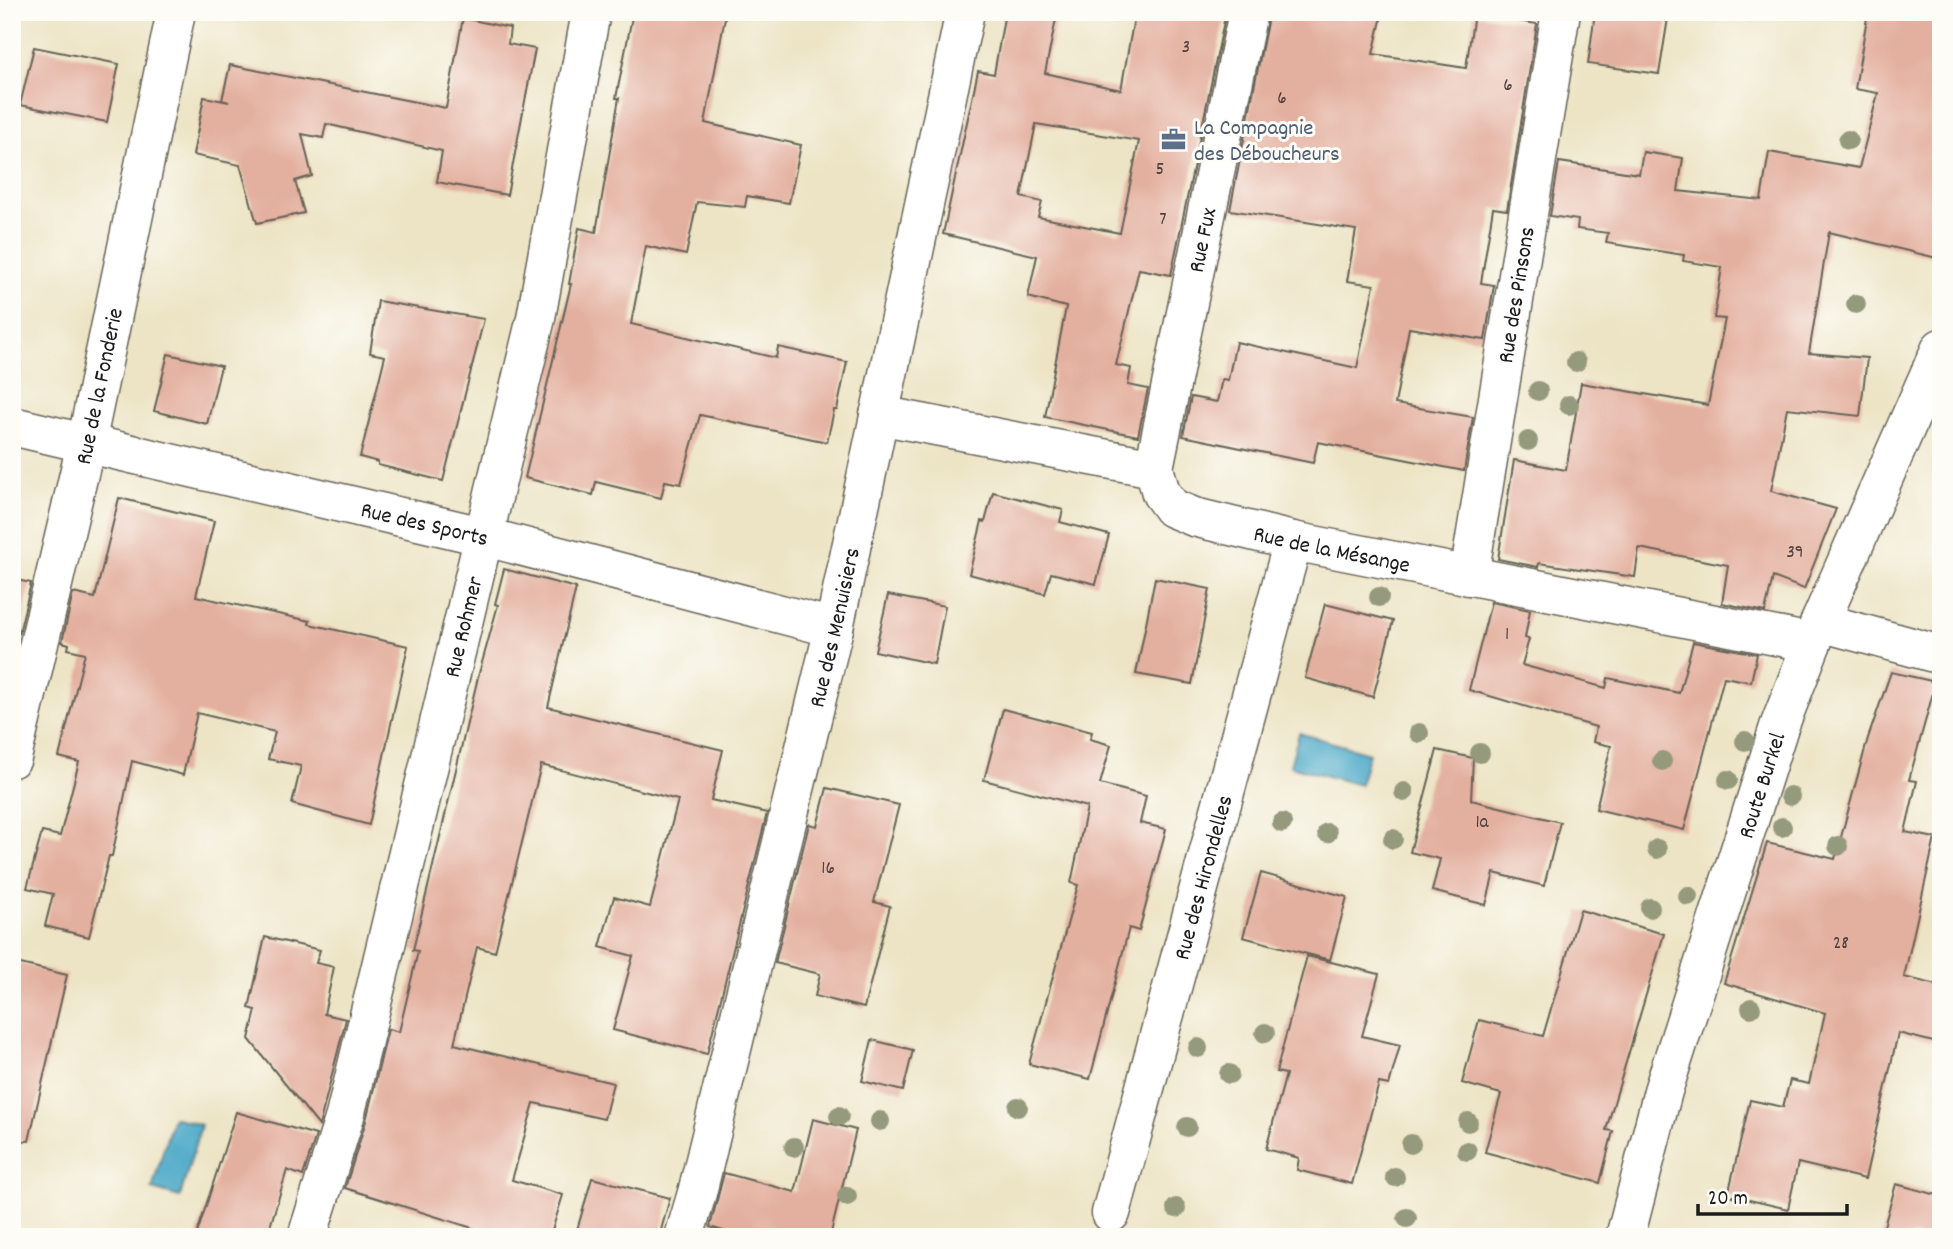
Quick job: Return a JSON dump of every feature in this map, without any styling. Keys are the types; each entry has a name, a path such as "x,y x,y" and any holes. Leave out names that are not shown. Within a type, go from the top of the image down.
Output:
{"street":[{"name":"Rue de la Fonderie","path":"12,758 86,444 176,12"},
{"name":"Rue Rohmer","path":"307,1237 345,1116 536,318 591,12"},
{"name":"Rue des Menuisiers","path":"684,1237 834,628 965,12"},
{"name":"Rue Fux","path":"1154,468 1248,12"},
{"name":"Rue des Pinsons","path":"1469,576 1561,12"},
{"name":"Route Burkel","path":"1625,1237 1663,1091 1779,727 1816,633 1941,348"},
{"path":"879,415 1154,468"},
{"name":"Rue des Sports","path":"12,426 482,536 834,628"},
{"name":"Rue de la Mésange","path":"1154,468 1161,493 1172,508 1194,517 1293,541 1469,576 1941,655"},
{"name":"Rue des Hirondelles","path":"1111,1213 1293,541"}],"water":[{"path":"1299,733 1369,753 1360,785 1290,766"},
{"path":"173,1117 201,1125 180,1197 152,1189"}],"building":[{"path":"633,12 726,12 705,123 801,145 789,203 747,196 745,207 697,202 686,255 646,246 631,324 776,358 778,347 847,362 827,442 700,415 681,484 665,481 661,498 596,482 593,495 525,478 571,284 579,228 596,232 619,98 616,98"},
{"path":"1005,12 1056,19 1045,73 1121,90 1135,12 1226,12 1171,275 1139,269 1116,365 1131,368 1128,385 1148,389 1138,436 1045,417 1066,307 1028,297 1037,256 943,234 978,71 994,74","holes":["1036,124 1139,141 1120,233 1038,217 1042,202 1021,197"]},
{"path":"1269,12 1383,12 1373,54 1466,68 1474,14 1537,24 1507,210 1493,208 1481,283 1494,285 1485,340 1409,328 1395,404 1473,417 1464,471 1318,442 1313,463 1183,436 1191,397 1217,402 1222,379 1228,380 1236,342 1357,368 1374,285 1347,281 1356,230 1230,210"},
{"path":"1595,12 1669,12 1659,74 1588,64"},
{"path":"1868,12 1941,12 1941,259 1829,232 1809,353 1867,358 1860,416 1787,408 1771,491 1836,509 1804,589 1773,577 1765,612 1722,603 1728,565 1639,548 1635,577 1539,563 1538,567 1498,559 1514,460 1566,470 1581,383 1708,405 1725,319 1714,318 1722,267 1683,261 1684,255 1606,243 1608,233 1577,229 1578,220 1550,216 1559,162 1639,174 1643,152 1683,158 1678,191 1761,200 1769,152 1859,168 1878,93 1855,89"},
{"path":"463,18 510,28 508,44 535,49 507,195 437,182 442,151 326,124 323,138 302,134 312,176 295,181 304,213 257,223 240,165 193,155 204,97 229,102 222,100 230,65 446,108"},
{"path":"34,47 119,64 107,122 20,105"},
{"path":"378,301 484,319 443,481 378,465 378,462 360,457 385,356 370,353"},
{"path":"168,354 221,366 207,424 154,411"},
{"path":"993,492 1063,510 1060,522 1109,535 1096,584 1051,573 1045,594 969,574 982,521 985,522"},
{"path":"119,498 214,521 196,596 408,646 369,825 292,804 301,766 268,759 275,732 197,713 183,775 132,761 112,856 109,856 89,937 45,926 53,894 27,888 42,832 60,836 79,762 59,757 85,653 68,649 69,644 62,642 73,593 95,598"},
{"path":"504,569 576,588 548,707 723,750 711,800 767,813 707,1054 613,1030 633,956 600,947 614,897 650,907 678,800 541,765 495,952 477,947 454,1044 613,1083 604,1119 534,1103 512,1180 563,1195 550,1237 501,1237 345,1188 366,1121 388,1029 399,1032 418,951 413,950 478,677 498,605 495,604"},
{"path":"1155,578 1210,589 1192,684 1136,674"},
{"path":"12,579 31,583 19,633 12,631"},
{"path":"888,595 945,606 934,664 875,651"},
{"path":"1491,602 1530,610 1525,638 1529,639 1522,665 1606,688 1608,678 1679,693 1693,642 1757,654 1751,682 1724,677 1684,830 1596,809 1611,746 1593,742 1596,727 1469,690"},
{"path":"1325,604 1393,621 1373,697 1305,678"},
{"path":"1891,672 1936,682 1909,780 1917,781 1905,832 1935,838 1904,977 1941,986 1941,1044 1898,1033 1865,1179 1798,1163 1788,1209 1728,1195 1750,1100 1783,1107 1790,1080 1809,1084 1825,1013 1724,983 1767,843 1835,859 1868,738"},
{"path":"1003,709 1092,732 1090,739 1111,745 1100,784 1146,796 1140,823 1166,829 1139,931 1129,928 1090,1079 1029,1064 1078,885 1071,883 1087,807 984,780"},
{"path":"1437,750 1473,758 1471,800 1560,822 1544,886 1494,873 1486,905 1432,891 1440,859 1410,852"},
{"path":"827,788 899,805 874,902 890,906 864,1008 815,996 820,974 775,963 809,824 817,826"},
{"path":"1261,873 1347,897 1330,960 1243,937"},
{"path":"1580,910 1664,934 1606,1130 1613,1131 1600,1183 1485,1152 1501,1094 1462,1083 1479,1020 1543,1036"},
{"path":"265,937 320,950 316,963 334,967 324,1014 346,1019 319,1126 249,1039 256,1010 249,1008"},
{"path":"1307,956 1379,974 1362,1036 1400,1045 1389,1085 1379,1083 1352,1184 1297,1170 1299,1158 1266,1149 1286,1074 1276,1072"},
{"path":"12,962 67,975 29,1141 12,1140"},
{"path":"872,1040 913,1050 903,1091 862,1081"},
{"path":"236,1112 316,1135 303,1176 287,1170 267,1237 196,1237"},
{"path":"813,1119 856,1130 830,1237 743,1237 710,1227 724,1173 795,1192"},
{"path":"592,1178 670,1198 659,1237 575,1237"},
{"path":"1896,1184 1941,1196 1941,1237 1881,1237"}],"place":[{"name":"La Compagnie des Déboucheurs","path":"1174,139"}]}
